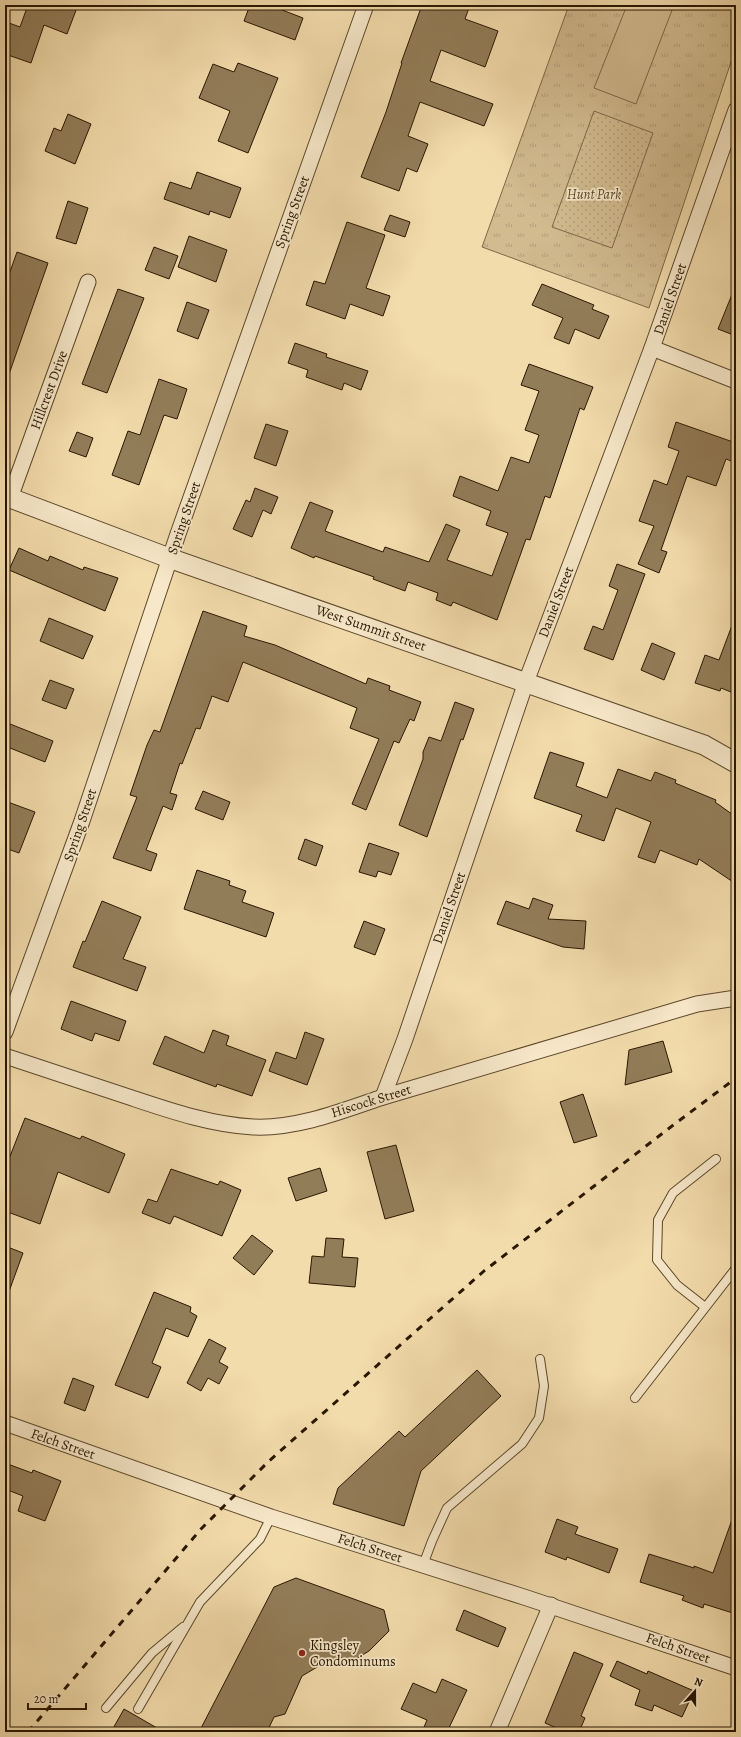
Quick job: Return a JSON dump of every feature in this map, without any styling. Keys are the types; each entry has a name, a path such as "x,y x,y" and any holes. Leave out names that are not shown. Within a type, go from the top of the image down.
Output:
{"street":[{"name":"Spring Street","path":"5,1032 82,821 169,558 366,5"},
{"name":"Daniel Street","path":"383,1097 405,1039 526,682 652,348 736,110"},
{"name":"Hillcrest Drive","path":"8,497 88,282"},
{"path":"652,348 736,381"},
{"name":"West Summit Street","path":"8,497 169,558 704,745 736,763"},
{"name":"Hiscock Street","path":"5,1056 178,1113 224,1124 254,1127 287,1125 338,1112 383,1097 697,1004 736,998"},
{"name":"Felch Street","path":"5,1423 271,1517 551,1605 736,1668"},
{"path":"497,1732 551,1605"}],"lane":[{"path":"705,1307 677,1285 657,1260 658,1220 673,1193 716,1159"},
{"path":"635,1398 736,1268"},
{"path":"424,1565 432,1541 447,1508 522,1444 539,1418 544,1386 540,1359"},
{"path":"138,1709 200,1602 260,1539 271,1517"},
{"path":"106,1708 152,1654 188,1622"}],"green space":[{"name":"Hunt Park","path":"569,5 736,5 736,47 649,308 482,247"},
{"path":"627,5 674,5 636,104 594,88"},
{"path":"594,111 653,133 612,248 552,227"}],"building":[{"path":"28,5 78,5 67,34 44,25 31,63 5,54 5,35 9,23 20,27"},
{"path":"250,5 269,5 303,18 295,40 244,21"},
{"path":"422,5 470,5 465,19 498,31 485,67 441,50 430,81 493,104 484,126 420,102 408,136 428,144 417,172 407,168 399,191 361,177 386,112 401,63"},
{"path":"238,63 278,78 248,153 218,141 230,111 199,98 213,64 234,72"},
{"path":"68,114 91,124 75,164 45,151 54,128 61,131"},
{"path":"197,172 241,188 230,218 210,211 209,215 164,199 170,182 191,189"},
{"path":"68,201 88,208 76,244 56,238"},
{"path":"390,215 410,222 405,237 384,230"},
{"path":"347,222 385,235 366,288 390,296 383,316 350,304 345,319 306,305 314,281 325,284"},
{"path":"189,236 227,250 216,282 178,267"},
{"path":"154,247 178,256 169,279 145,270"},
{"path":"17,252 48,263 8,377 5,377 5,286"},
{"path":"542,284 594,305 592,309 609,316 599,339 575,329 569,344 554,338 563,318 532,305"},
{"path":"736,287 736,336 718,329"},
{"path":"118,289 144,298 107,393 82,384"},
{"path":"187,302 209,310 198,339 177,331"},
{"path":"295,343 327,354 326,357 368,371 361,390 344,383 342,390 306,377 308,370 288,363"},
{"path":"529,364 593,387 584,410 580,408 550,498 545,496 530,540 526,539 497,620 453,602 451,606 436,600 438,593 408,582 405,591 373,579 374,577 315,556 314,558 291,548 310,502 333,511 325,531 383,552 385,547 429,562 446,524 460,530 447,560 492,576 508,533 486,525 491,511 453,496 460,476 498,491 511,457 529,463 539,435 525,430 539,391 521,385"},
{"path":"159,379 187,389 177,419 164,415 139,485 112,475 128,431 140,435"},
{"path":"676,422 736,443 736,463 726,459 716,486 687,476 661,550 667,552 659,573 638,564 654,526 639,521 654,480 667,485 679,451 668,447"},
{"path":"266,424 288,431 276,466 254,458"},
{"path":"77,432 93,438 86,457 69,451"},
{"path":"255,488 278,497 271,514 263,510 252,537 233,529 246,500 250,502"},
{"path":"19,548 48,561 50,556 83,570 84,567 118,578 105,611 9,570"},
{"path":"617,564 645,574 613,660 584,649 593,626 603,630 618,590 609,586"},
{"path":"203,611 247,626 244,636 275,645 366,684 368,678 390,686 389,690 421,702 414,721 410,719 399,743 394,741 366,810 352,804 379,739 350,728 357,708 243,662 228,702 212,696 200,729 196,728 182,764 180,763 170,793 177,795 172,810 163,806 146,850 157,854 151,871 113,858 137,797 130,795 147,745 154,730 160,732"},
{"path":"49,618 93,636 83,659 40,641"},
{"path":"734,620 736,620 736,694 721,688 720,691 695,683 705,655 719,660"},
{"path":"652,643 675,653 664,680 641,670"},
{"path":"50,680 74,689 66,709 42,700"},
{"path":"455,702 474,709 463,740 461,739 427,837 399,825 423,759 423,752 429,737 441,741"},
{"path":"5,722 53,741 45,762 5,746"},
{"path":"550,752 584,763 576,786 607,798 618,769 651,781 655,772 676,780 675,783 716,800 715,802 736,817 736,884 699,859 697,865 660,850 655,863 638,857 651,822 616,808 604,841 576,831 582,815 534,798"},
{"path":"203,791 230,802 223,820 195,809"},
{"path":"5,801 35,812 19,853 5,848"},
{"path":"305,839 323,846 316,866 298,859"},
{"path":"369,843 399,853 391,875 378,871 376,877 359,872"},
{"path":"197,870 230,881 229,885 246,891 242,902 274,913 266,937 184,909"},
{"path":"533,898 553,905 548,919 586,921 584,949 563,947 497,924 506,901 529,909"},
{"path":"102,901 141,917 123,959 146,967 137,991 73,967 83,941 85,942"},
{"path":"364,921 385,929 375,955 354,947"},
{"path":"71,1001 126,1021 119,1041 95,1033 92,1041 61,1029"},
{"path":"213,1030 229,1036 226,1045 266,1060 252,1096 217,1084 216,1087 153,1064 165,1036 204,1053"},
{"path":"305,1032 324,1039 307,1085 269,1071 276,1052 296,1059"},
{"path":"663,1041 672,1072 625,1085 629,1050"},
{"path":"583,1094 597,1136 574,1143 560,1102"},
{"path":"25,1118 80,1139 82,1136 125,1154 109,1193 58,1172 40,1224 5,1211 5,1169"},
{"path":"396,1145 414,1211 385,1219 367,1152"},
{"path":"320,1168 327,1191 296,1201 288,1178"},
{"path":"171,1169 218,1185 220,1181 241,1190 222,1236 174,1216 170,1224 142,1213 148,1199 157,1202"},
{"path":"252,1235 273,1251 254,1275 233,1258"},
{"path":"326,1238 344,1239 342,1257 358,1258 355,1287 309,1283 312,1256 324,1257"},
{"path":"5,1246 23,1253 7,1297 5,1296"},
{"path":"154,1292 191,1307 190,1312 197,1316 188,1337 166,1328 152,1363 161,1367 148,1398 115,1385"},
{"path":"209,1339 226,1348 219,1362 228,1367 219,1384 208,1378 201,1391 187,1383"},
{"path":"477,1370 501,1396 421,1471 404,1526 333,1504 338,1488 399,1431 405,1437"},
{"path":"73,1378 94,1386 85,1411 64,1403"},
{"path":"5,1463 32,1473 33,1470 61,1481 45,1521 18,1511 23,1496 5,1489"},
{"path":"734,1514 736,1515 736,1614 704,1604 703,1608 682,1600 684,1596 640,1582 649,1554 694,1568 694,1566 713,1573"},
{"path":"557,1519 578,1527 575,1534 618,1549 609,1573 567,1557 566,1560 545,1552"},
{"name":"Kingsley Condominums","path":"296,1578 384,1610 389,1631 369,1651 351,1662 337,1656 333,1666 324,1663 302,1676 285,1714 274,1717 267,1732 199,1732 274,1587"},
{"path":"464,1610 506,1628 498,1647 456,1630"},
{"path":"574,1652 603,1664 581,1716 585,1718 579,1732 566,1732 545,1723"},
{"path":"617,1661 647,1674 648,1671 694,1691 682,1717 654,1705 652,1711 635,1705 640,1690 610,1676"},
{"path":"442,1679 467,1690 447,1732 422,1732 427,1720 401,1709 413,1683 436,1693"},
{"path":"124,1709 164,1732 111,1732"}],"railway":[{"path":"28,1732 201,1529 269,1461 484,1271 736,1078"}],"place":[{"name":"Kingsley Condominums","path":"302,1653"}]}
